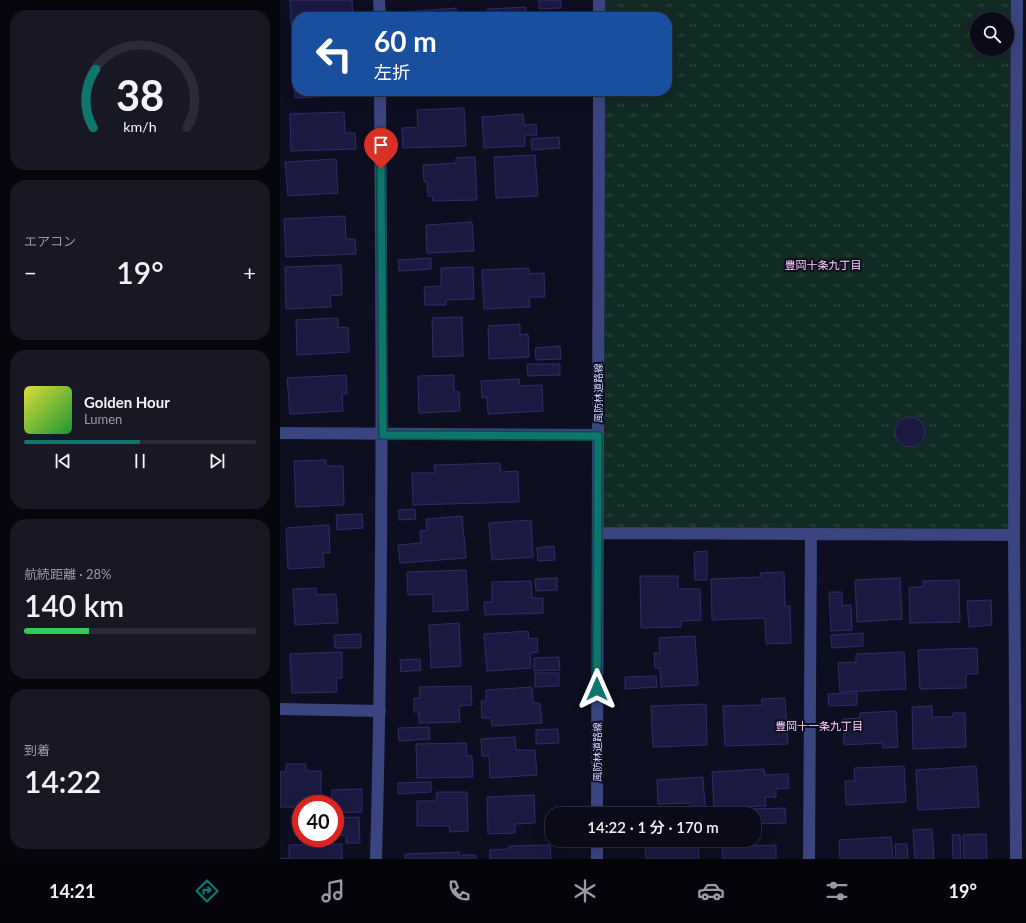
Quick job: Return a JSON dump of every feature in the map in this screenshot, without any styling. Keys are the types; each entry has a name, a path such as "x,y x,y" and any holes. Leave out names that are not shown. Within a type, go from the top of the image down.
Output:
{"street":[{"path":"380,0 380,12"},
{"path":"599,0 599,12"},
{"path":"1016,859 1014,535 1020,435 1017,0"},
{"path":"376,859 380,711 383,435 380,96"},
{"name":"風防林道路線","path":"597,807 599,96"},
{"path":"280,433 598,436"},
{"path":"598,532 1014,535"},
{"path":"809,859 811,534"},
{"path":"280,709 380,711"},
{"path":"597,847 597,859"}],"green space":[{"path":"599,0 1017,0 1014,535 598,533 599,96 672,96 672,12 599,12"}],"building":[{"path":"290,0 352,0 353,12 292,12 292,40"},
{"path":"539,0 561,0 561,8 539,9"},
{"path":"526,7 526,12 487,12 487,9"},
{"path":"456,8 456,12 405,12"},
{"path":"295,96 335,96 295,98"},
{"path":"464,108 466,146 403,148 402,128 418,127 417,110"},
{"path":"344,112 345,133 355,133 356,149 291,151 290,114"},
{"path":"523,114 524,125 536,124 537,135 525,135 525,146 484,148 482,117"},
{"path":"559,137 560,148 532,150 531,139"},
{"path":"535,155 538,196 496,198 494,157"},
{"path":"475,157 477,200 433,201 432,196 428,196 427,182 424,182 423,165 456,163 456,158"},
{"path":"336,159 338,193 288,196 285,162"},
{"path":"345,216 346,239 355,239 356,254 286,257 284,219"},
{"path":"472,222 474,251 427,253 426,225"},
{"path":"431,258 431,269 399,271 398,260"},
{"path":"341,265 342,295 330,296 331,307 286,309 285,267"},
{"path":"473,267 474,299 446,300 446,305 425,305 424,287 441,286 441,268"},
{"path":"529,268 529,274 544,273 545,297 529,297 530,307 484,309 482,270"},
{"path":"462,317 463,356 433,357 432,318"},
{"path":"338,318 338,328 348,327 349,352 297,355 296,320"},
{"path":"520,324 520,335 528,334 529,357 489,359 488,326"},
{"path":"560,346 561,359 536,360 535,348"},
{"path":"527,364 560,364 560,375 528,376"},
{"path":"346,375 347,394 342,394 343,411 290,414 287,378"},
{"path":"454,375 454,391 459,392 460,411 419,413 418,376"},
{"path":"519,379 520,386 542,385 543,411 488,414 487,397 482,398 481,381"},
{"path":"910,417 921,421 925,432 921,443 910,447 899,443 895,432 899,421"},
{"path":"326,460 326,466 343,466 344,505 296,507 294,461"},
{"path":"500,463 501,472 518,471 519,502 413,505 412,473 435,473 434,465"},
{"path":"415,509 416,519 399,520 398,510"},
{"path":"362,514 363,528 337,530 336,515"},
{"path":"462,516 466,558 400,563 398,545 421,543 420,531 427,530 426,519"},
{"path":"531,520 533,557 492,560 489,523"},
{"path":"329,525 330,553 323,553 324,567 288,569 286,528"},
{"path":"554,546 555,560 538,561 537,548"},
{"path":"707,551 707,580 695,580 694,552"},
{"path":"466,570 468,610 433,612 433,594 408,595 407,572"},
{"path":"784,572 785,606 790,606 791,643 766,644 765,618 712,620 711,579 761,577 760,573"},
{"path":"640,576 678,576 678,589 700,589 701,620 681,621 681,627 641,628"},
{"path":"557,578 557,590 536,591 535,579"},
{"path":"900,578 902,619 857,622 855,580"},
{"path":"959,580 960,622 910,623 909,587 923,587 923,581"},
{"path":"531,581 532,598 543,598 543,613 485,615 484,602 492,602 492,582"},
{"path":"316,588 316,595 336,594 338,623 295,625 293,589"},
{"path":"829,592 842,592 842,606 851,605 852,630 831,631"},
{"path":"991,600 992,625 969,627 967,601"},
{"path":"459,623 461,666 431,668 429,625"},
{"path":"528,631 529,639 537,638 538,652 530,653 531,668 487,671 484,634"},
{"path":"863,633 863,646 832,648 831,635"},
{"path":"361,634 361,648 335,648 334,635"},
{"path":"695,636 698,685 661,687 660,668 655,668 654,653 660,653 659,638"},
{"path":"977,648 978,674 966,674 966,688 920,689 918,650"},
{"path":"342,652 342,678 336,678 337,692 292,693 290,654"},
{"path":"904,652 906,689 840,692 838,663 856,662 856,654"},
{"path":"559,657 560,670 534,671 534,658"},
{"path":"420,659 421,670 401,672 400,660"},
{"path":"535,673 559,673 559,686 535,687"},
{"path":"656,676 657,687 625,689 625,677"},
{"path":"471,686 472,705 459,706 460,722 419,723 419,712 414,712 414,698 420,698 419,687"},
{"path":"532,687 533,703 540,703 542,723 492,726 491,718 482,718 481,701 486,701 486,690"},
{"path":"857,693 857,705 829,706 828,694"},
{"path":"785,698 788,744 725,746 723,706 762,705 762,699"},
{"path":"706,704 707,745 653,747 651,706"},
{"path":"932,706 932,717 953,717 953,713 965,713 966,747 913,749 912,707"},
{"path":"896,711 898,747 883,748 883,743 844,745 843,719 860,718 860,713"},
{"path":"429,727 430,739 399,741 398,728"},
{"path":"558,729 559,743 536,744 536,730"},
{"path":"515,737 516,750 535,750 537,775 490,778 489,756 482,756 481,739"},
{"path":"466,743 467,756 472,756 473,777 417,778 416,744"},
{"path":"286,764 306,764 306,771 321,771 321,795 292,795 292,807 280,807 280,772 286,772"},
{"path":"904,766 906,802 846,805 845,781 855,781 854,768"},
{"path":"976,766 979,807 918,810 916,770"},
{"path":"764,769 765,775 788,774 789,788 776,789 776,797 765,797 766,806 714,807 712,772"},
{"path":"703,777 705,807 691,807 690,803 658,804 657,780"},
{"path":"431,782 431,792 398,794 398,783"},
{"path":"362,789 362,812 344,813 344,795 332,795 332,790"},
{"path":"437,792 467,792 468,831 450,832 449,826 417,826 417,801 436,801"},
{"path":"534,795 535,823 515,824 515,833 488,834 487,797"},
{"path":"785,808 786,823 761,824 761,809"},
{"path":"359,817 360,843 346,843 346,835 344,835 344,818"},
{"path":"932,829 934,859 915,859 913,830"},
{"path":"986,834 987,859 964,859 963,835"},
{"path":"952,835 960,835 961,859 953,859"},
{"path":"891,837 893,859 840,859 839,840"},
{"path":"895,844 907,844 908,859 896,859"},
{"path":"289,845 292,845 292,847 342,847 342,859 280,859 289,858"},
{"path":"545,845 545,847 550,847 551,859 490,859 490,850 509,849 509,846"},
{"path":"776,845 776,859 723,859 722,847 761,847 761,846"},
{"path":"645,847 698,847 699,859 646,859"},
{"path":"459,852 460,859 405,859 405,854"},
{"path":"462,855 476,855 476,859 462,859"}],"district":[{"name":"豊岡十条九丁目","path":"823,264"},
{"name":"豊岡十一条九丁目","path":"819,725"}],"route":[{"path":"381,169 383,435 598,436 597,689"}]}
